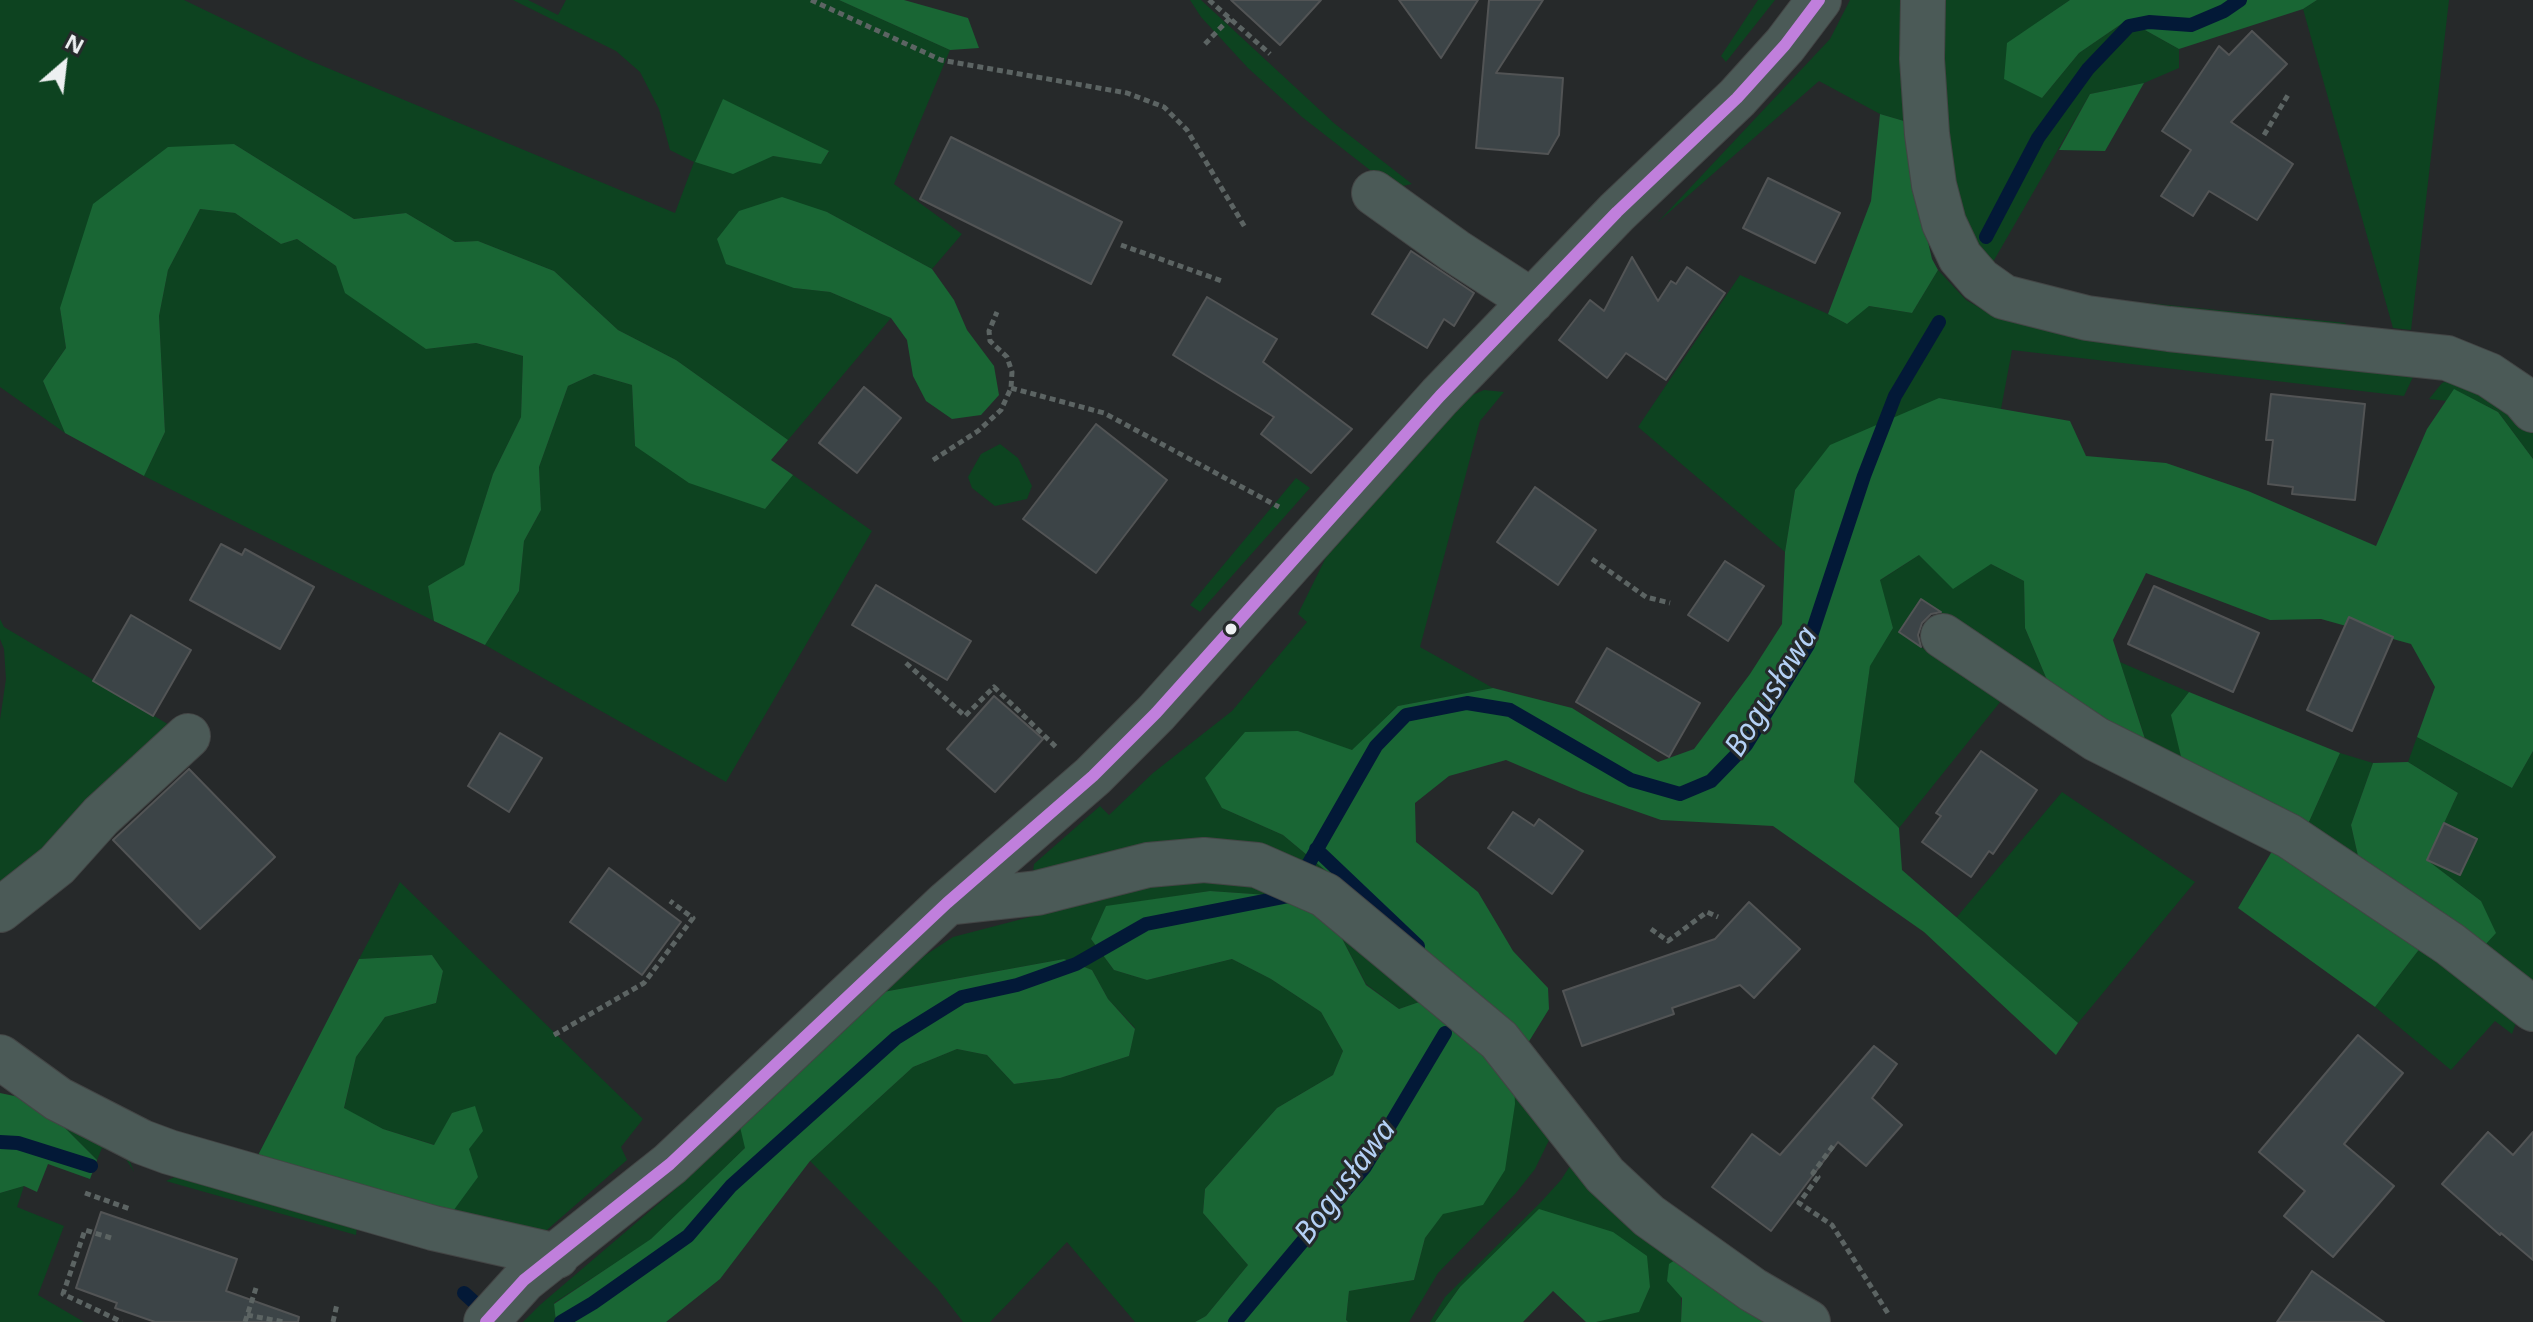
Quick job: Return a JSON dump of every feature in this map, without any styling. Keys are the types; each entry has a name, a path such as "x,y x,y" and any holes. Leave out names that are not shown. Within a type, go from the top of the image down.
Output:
{"street":[{"path":"486,1322 524,1280 670,1164 947,903 1093,776 1156,713 1440,396 1617,212 1737,98 1785,45 1819,0"},
{"path":"1923,0 1922,59 1927,134 1934,185 1944,223 1960,257 1980,280 2004,297 2087,318 2447,358 2489,375 2523,398 2533,410"},
{"path":"1374,193 1532,301"},
{"path":"1943,636 2096,739 2289,836 2450,944 2533,1009"},
{"path":"0,910 57,865 101,816 188,736"},
{"path":"947,903 1037,893 1148,865 1204,860 1257,865 1325,895 1499,1040 1605,1175 1649,1216 1753,1290 1808,1322"},
{"path":"0,1057 71,1106 142,1142 169,1152 433,1228 557,1256"}],"path":[{"path":"811,0 941,60 1127,93 1164,107 1187,130 1246,229"},
{"path":"1209,0 1270,54"},
{"path":"1205,44 1230,18"},
{"path":"2264,135 2288,95"},
{"path":"1121,245 1222,281"},
{"path":"933,460 978,431 1001,410 1011,388 1012,372 1007,357 990,341 989,331 997,312"},
{"path":"1011,388 1104,413 1275,504"},
{"path":"1592,559 1646,597 1670,603"},
{"path":"906,663 965,716 994,687 1066,757"},
{"path":"554,1035 644,983 693,918 670,901"},
{"path":"1651,929 1668,941 1707,912 1718,917"},
{"path":"1833,1146 1813,1173 1818,1177 1799,1203 1832,1225 1889,1315"},
{"path":"85,1193 130,1209"},
{"path":"111,1238 85,1230 63,1294 122,1322"},
{"path":"245,1322 256,1288"},
{"path":"333,1322 337,1304"},
{"path":"247,1315 284,1322"}],"green space":[{"path":"0,0 184,0 306,59 675,213 694,162 670,150 659,109 640,72 616,51 513,0 528,0 558,15 566,0 839,0 950,50 894,184 962,234 932,269 827,212 794,288 830,292 891,318 788,440 676,360 618,330 554,271 478,241 455,242 406,213 354,219 234,144 60,308 66,348 43,381 65,433 0,387","holes":["829,152 821,163 773,156"]},
{"path":"839,0 904,0 968,18 979,48 950,50"},
{"path":"1190,0 1201,0 1335,124 1412,184 1393,188 1302,117 1248,68 1201,17"},
{"path":"1758,0 1775,0 1726,62 1721,56"},
{"path":"1850,0 1904,0 1922,216 1904,121 1880,114 1819,81 1658,222 1830,39"},
{"path":"1940,0 2070,0 2007,44 2042,98 2079,53 2127,20 2179,49 2179,68 2144,83 2090,94 1993,262 1970,240 1943,154"},
{"path":"2070,0 2317,0 2303,9 2179,49 2127,20 2079,53 2042,98 2004,79 2007,43"},
{"path":"2317,0 2449,0 2411,330 2393,328 2303,9"},
{"path":"2144,83 2105,151 2059,150 2090,94"},
{"path":"723,99 829,151 821,164 773,156 733,174 695,162"},
{"path":"1880,114 1904,121 1922,216 1932,259 1938,270 1912,313 1869,306 1847,324 1828,314 1871,201"},
{"path":"234,144 354,219 406,213 455,242 478,241 554,271 618,330 676,360 788,440 771,460 793,475 765,509 689,483 635,446 632,385 594,374 568,386 539,467 541,510 524,541 519,591 485,645 434,621 428,586 464,565 493,474 521,417 523,356 476,343 426,349 345,293 336,266 297,239 281,244 235,213 200,209 168,270 159,316 165,432 144,476 65,433 43,381 66,348 60,308 93,204 168,147"},
{"path":"782,197 827,212 932,269 954,300 967,330 994,366 999,395 981,415 952,419 926,401 913,376 907,340 891,318 830,292 794,288 726,264 717,239 739,211"},
{"path":"200,209 235,213 281,244 297,239 336,266 426,349 476,343 523,356 521,417 493,474 464,566 428,586 434,621 144,476 165,432 159,316 168,270"},
{"path":"1938,270 1966,300 1992,315 2015,323 2075,334 2414,375 2404,396 2012,350 2001,409 1939,398 1795,490 1785,552 1638,427 1740,275 1847,324 1868,306 1912,313"},
{"path":"2058,294 2346,323 2340,330"},
{"path":"594,374 632,385 635,446 765,509 793,475 872,531 726,782 485,645 519,591 524,541 541,510 539,467 568,386"},
{"path":"2454,378 2533,431 2533,459 2498,412 2455,390 2447,401 2429,399 2442,383"},
{"path":"2454,389 2498,412 2533,459 2533,751 2512,788 2417,737 2435,687 2411,644 2321,619 2270,620 2146,573 2113,640 2146,742 2053,694 2025,628 2024,581 1991,564 1953,589 1919,555 1880,580 1893,628 1870,666 1854,782 1899,828 1902,870 2078,1023 2056,1055 1924,932 1773,826 1661,820 1581,792 1506,760 1449,776 1415,803 1416,842 1478,892 1513,951 1548,988 1549,1009 1523,1051 1283,835 1222,808 1205,778 1245,732 1298,731 1352,750 1398,706 1493,688 1572,708 1658,762 1694,749 1750,674 1782,624 1785,552 1795,490 1830,445 1939,398 2070,421 2086,456 2166,463 2248,491 2376,546 2427,429"},
{"path":"1484,390 1504,392 1480,421 1420,647 1493,688 1398,706 1352,751 1298,731 1222,808 1283,835 1331,875 1033,872 1034,864 1100,806 1109,815 1153,773 1232,711 1307,622 1298,614 1333,543 1470,396"},
{"path":"1000,444 1018,458 1032,486 1027,499 995,506 972,488 968,477 981,454"},
{"path":"1296,478 1310,488 1200,612 1190,605"},
{"path":"1919,555 1991,564 2024,581 2025,628 2053,694 1921,599 1899,632 2001,701 1899,828 1854,782 1870,665 1893,628 1879,581"},
{"path":"0,619 4,627 171,726 0,898 0,720 6,679"},
{"path":"2120,662 2189,692 2172,715 2183,765 2146,741"},
{"path":"2189,692 2340,753 2308,824 2183,765 2171,715"},
{"path":"2417,737 2512,788 2533,751 2533,983 2484,946 2481,901 2427,860 2460,875 2477,839 2444,823 2458,793 2408,762"},
{"path":"2340,753 2373,763 2351,825 2358,856 2308,824"},
{"path":"2408,762 2458,793 2427,860 2481,901 2496,933 2484,946 2358,856 2351,825 2373,763"},
{"path":"2062,792 2195,882 2078,1023 1956,918"},
{"path":"2277,843 2424,943 2375,1007 2238,908"},
{"path":"1218,876 1268,881 1307,898 1341,922 1455,1019 1422,1001 1399,1009 1366,984 1335,925 1305,904 1268,895 1210,891 1106,907 1091,939 1114,970 1147,980 1232,959 1271,979 1321,1012 1343,1051 1333,1075 1277,1108 1205,1189 1203,1213 1248,1265 1206,1316 1195,1322 1135,1322 1067,1242 990,1322 963,1322 937,1288 810,1161 913,1067 957,1049 987,1055 1014,1084 1060,1078 1129,1056 1135,1028 1108,999 1092,970 1064,959 883,992 924,956 953,937 1164,882"},
{"path":"400,882 643,1119 621,1147 627,1160 540,1236 448,1218 452,1113 435,1145 383,1129 344,1109 356,1057 385,1017 436,1003 443,971 432,955 359,959"},
{"path":"1210,891 1268,895 1305,904 1335,925 1366,985 1399,1009 1422,1001 1514,1079 1515,1104 1505,1170 1483,1205 1443,1214 1425,1238 1414,1280 1349,1291 1348,1322 1195,1322 1206,1316 1248,1265 1203,1213 1205,1189 1277,1108 1333,1075 1343,1051 1321,1012 1271,979 1232,959 1147,980 1114,970 1091,939 1106,906"},
{"path":"2424,943 2517,1020 2512,1034 2495,1021 2451,1070 2375,1007"},
{"path":"432,955 443,971 436,1003 385,1017 356,1057 344,1108 383,1129 434,1145 452,1113 475,1106 483,1131 469,1149 478,1177 448,1218 254,1163 359,959"},
{"path":"1064,959 1092,970 1108,999 1135,1029 1129,1056 1060,1078 1014,1084 987,1055 957,1049 913,1067 810,1161 720,1279 666,1322 556,1322 554,1304 651,1239 745,1148 740,1127 883,992"},
{"path":"1514,1079 1553,1132 1535,1169 1516,1193 1438,1273 1409,1322 1348,1322 1349,1291 1414,1280 1425,1238 1443,1213"},
{"path":"0,1093 38,1101 97,1160 90,1179 48,1164 37,1192 24,1186 0,1193"},
{"path":"38,1101 125,1149 134,1172 124,1156 102,1148 97,1160"},
{"path":"740,1127 746,1147 651,1240 554,1303 556,1322 523,1322 671,1193"},
{"path":"1575,1158 1681,1256 1681,1322 1596,1322 1639,1311 1650,1287 1460,1287 1435,1322 1430,1322 1445,1297 1540,1203 1561,1180"},
{"path":"188,1171 358,1217 356,1235 166,1181"},
{"path":"24,1186 17,1207 64,1226 38,1295 84,1322 0,1322 0,1193"},
{"path":"1539,1209 1613,1232 1647,1256 1650,1287 1639,1312 1586,1322 1553,1291 1523,1322 1435,1322 1460,1287"},
{"path":"1681,1256 1781,1322 1681,1322 1682,1298 1667,1281 1669,1264"}],"building":[{"path":"1231,0 1321,0 1280,45"},
{"path":"1399,0 1478,0 1441,58"},
{"path":"1489,0 1543,0 1496,73 1563,78 1559,135 1548,154 1476,148"},
{"path":"2252,31 2287,64 2231,122 2293,164 2257,220 2209,191 2193,216 2161,196 2191,150 2162,131 2219,46 2229,55"},
{"path":"951,137 1122,222 1091,284 920,199"},
{"path":"1768,178 1840,213 1815,263 1743,228"},
{"path":"1411,251 1474,293 1454,326 1444,319 1427,348 1372,314"},
{"path":"1632,257 1658,301 1671,281 1676,284 1687,267 1725,293 1666,380 1626,353 1607,378 1559,340 1590,300 1604,311"},
{"path":"1207,297 1277,339 1263,362 1352,429 1311,473 1261,434 1274,417 1173,355"},
{"path":"864,387 901,418 857,473 819,443"},
{"path":"2271,394 2365,404 2355,500 2292,494 2293,487 2268,484 2273,440 2266,440"},
{"path":"1096,424 1167,480 1096,573 1023,519"},
{"path":"1535,487 1596,530 1558,585 1497,542"},
{"path":"221,544 242,555 245,549 314,587 280,649 190,600"},
{"path":"1725,561 1764,586 1728,641 1688,615"},
{"path":"876,585 971,641 947,680 852,625"},
{"path":"2154,586 2259,633 2233,692 2128,644"},
{"path":"1921,599 1941,612 1931,614 1922,623 1918,635 1921,647 1899,632"},
{"path":"131,615 191,650 153,716 93,681"},
{"path":"2349,617 2393,637 2352,731 2307,710"},
{"path":"1607,648 1700,703 1669,757 1576,702"},
{"path":"994,696 1043,739 995,792 947,749"},
{"path":"500,733 542,758 509,812 468,786"},
{"path":"1981,751 2037,790 1993,854 1989,851 1971,877 1922,842 1941,816 1936,813"},
{"path":"189,769 275,857 200,929 113,840"},
{"path":"1513,812 1534,826 1539,819 1583,851 1552,894 1488,848"},
{"path":"2444,823 2477,839 2460,875 2427,860"},
{"path":"609,868 681,922 642,975 570,922"},
{"path":"1749,902 1800,949 1754,998 1740,985 1672,1008 1674,1014 1582,1046 1563,991 1715,939"},
{"path":"2358,1035 2403,1073 2344,1144 2394,1186 2333,1257 2284,1216 2305,1191 2259,1152"},
{"path":"1874,1046 1897,1064 1872,1098 1902,1125 1866,1166 1838,1142 1771,1231 1712,1187 1752,1134 1780,1155"},
{"path":"2488,1132 2513,1155 2533,1132 2533,1260 2442,1184"},
{"path":"101,1212 237,1259 226,1291 299,1317 298,1322 155,1322 115,1308 117,1303 76,1288"},
{"path":"2312,1271 2384,1322 2277,1322"}],"waterway":[{"name":"Bogusława","path":"1986,237 2038,138 2088,69 2129,26 2149,22 2191,25 2224,11 2240,0"},
{"name":"Bogusława","path":"1309,863 1376,746 1406,715 1467,703 1510,710 1631,780 1680,794 1711,781 1746,745 1808,645 1864,476 1895,396 1939,322"},
{"name":"Bogusława","path":"1316,849 1418,946"},
{"path":"561,1322 688,1236 731,1186 896,1038 962,997 1017,985 1076,964 1146,924 1289,896"},
{"name":"Bogusława","path":"1235,1322 1365,1167 1445,1033"},
{"path":"0,1142 18,1143 91,1166"},
{"path":"464,1293 474,1302"}],"transit line":[{"path":"486,1322 524,1280 670,1164 947,903 1093,776 1156,713 1440,396 1617,212 1737,98 1785,45 1819,0"}]}
